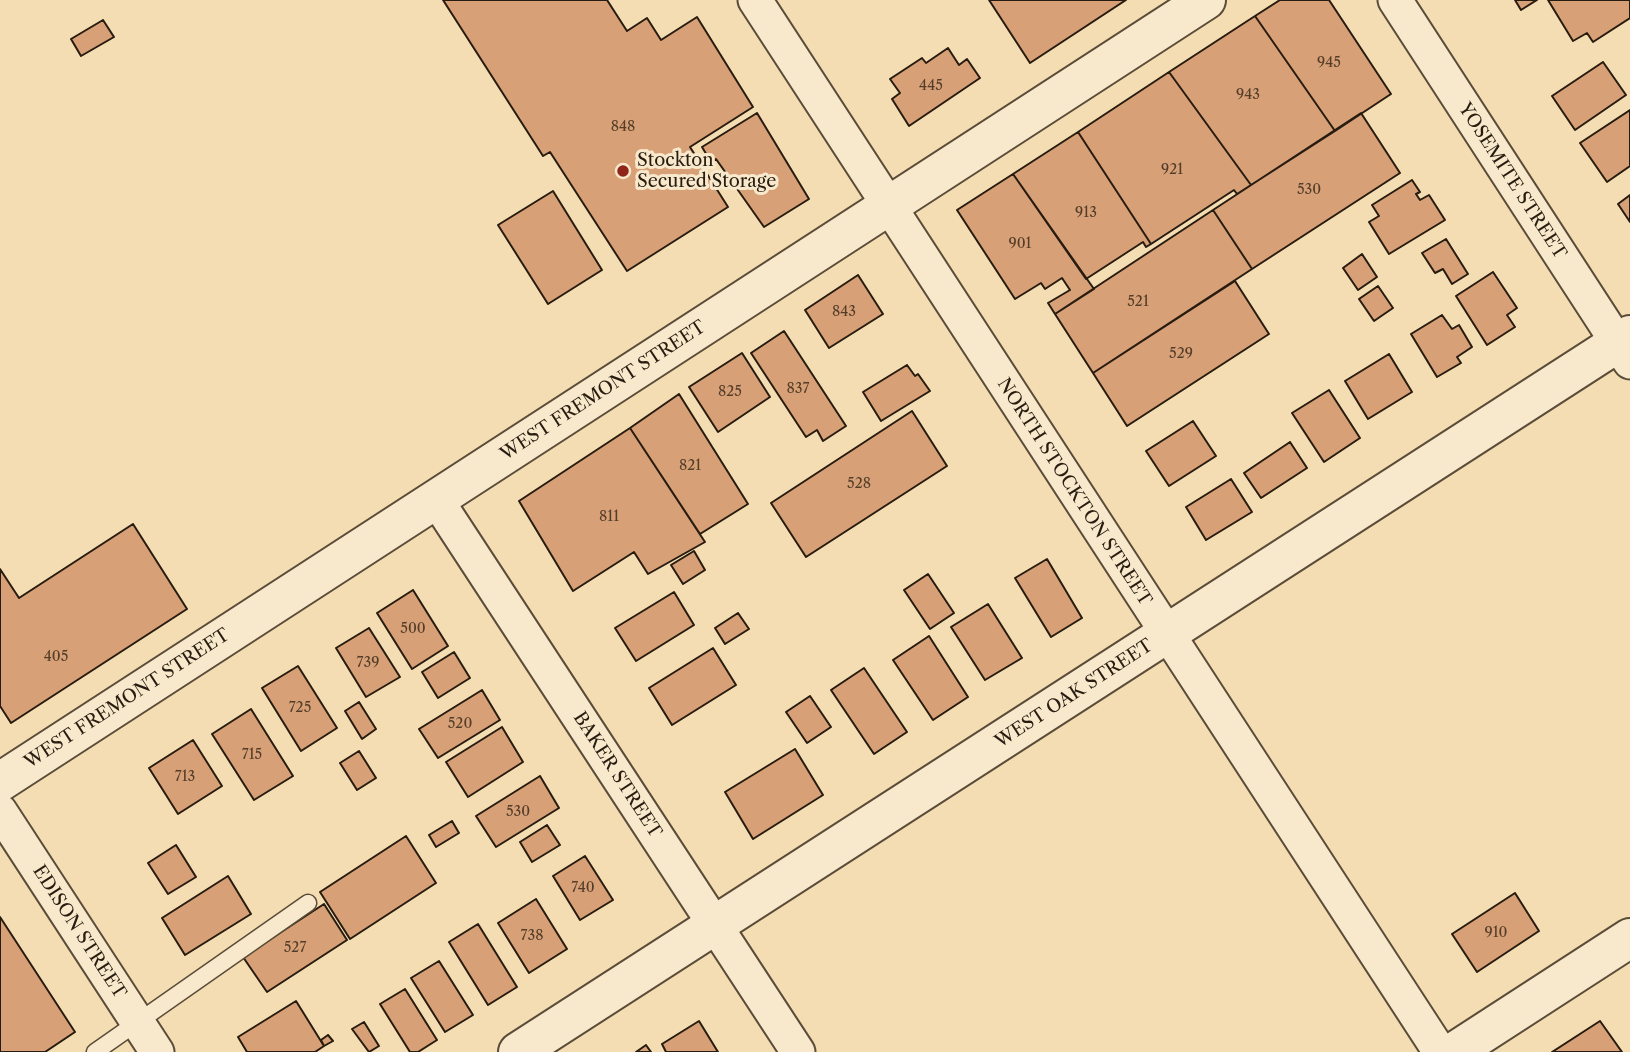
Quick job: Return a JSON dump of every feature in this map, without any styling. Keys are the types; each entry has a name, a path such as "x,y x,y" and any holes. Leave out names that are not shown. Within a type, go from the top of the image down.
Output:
{"street":[{"name":"NORTH STOCKTON STREET","path":"755,0 1440,1052"},
{"name":"WEST FREMONT STREET","path":"0,782 1206,0"},
{"name":"YOSEMITE STREET","path":"1395,0 1626,347"},
{"name":"WEST OAK STREET","path":"518,1052 1167,634 1626,347"},
{"name":"BAKER STREET","path":"436,499 798,1052"},
{"name":"EDISON STREET","path":"0,811 158,1052"},
{"path":"1454,1052 1630,937"}],"lane":[{"path":"95,1052 307,903"}],"building":[{"path":"443,0 607,0 627,31 647,18 661,40 697,17 753,107 690,147 728,207 627,271 550,152 543,156"},
{"path":"989,0 1126,0 1030,63"},
{"path":"1280,0 1329,0 1391,94 1335,131 1255,16"},
{"path":"1515,0 1537,0 1521,10"},
{"path":"1548,0 1630,0 1630,18 1593,42 1587,33 1573,41"},
{"path":"1255,16 1335,131 1251,185 1169,72"},
{"path":"103,20 114,37 81,56 71,39"},
{"path":"948,48 959,65 967,59 980,78 909,126 892,99 900,93 890,79 922,58 926,63"},
{"path":"1603,62 1626,95 1575,130 1552,96"},
{"path":"1169,72 1251,185 1237,194 1234,190 1151,244 1078,132"},
{"path":"1630,110 1630,166 1607,182 1580,143"},
{"path":"757,113 809,199 764,227 716,159 711,162 702,147"},
{"path":"1361,113 1400,173 1252,269 1213,210"},
{"path":"1078,132 1151,244 1146,247 1143,242 1086,279 1013,174"},
{"path":"1013,174 1094,289 1055,314 1048,303 1070,290 1062,278 1045,289 1041,283 1015,299 957,210"},
{"path":"1412,180 1420,192 1416,194 1420,200 1429,195 1445,220 1389,254 1369,222 1379,216 1372,205"},
{"path":"553,191 602,270 548,304 498,225"},
{"path":"1630,195 1630,222 1618,204"},
{"path":"1213,210 1252,269 1093,373 1055,314"},
{"path":"1446,239 1468,274 1452,284 1443,269 1435,273 1422,253"},
{"path":"1362,254 1377,277 1358,290 1343,268"},
{"path":"1493,272 1517,308 1507,315 1515,327 1487,345 1456,296"},
{"path":"858,275 883,314 829,348 805,310"},
{"path":"1235,281 1269,334 1127,426 1093,373"},
{"path":"1378,286 1393,308 1374,321 1359,299"},
{"path":"1442,315 1452,329 1459,325 1472,347 1457,357 1461,363 1437,377 1411,334"},
{"path":"784,331 846,426 823,441 817,430 806,437 751,353"},
{"path":"742,353 770,397 718,432 689,387"},
{"path":"1389,354 1412,392 1368,419 1345,381"},
{"path":"907,365 915,376 918,374 930,391 881,421 863,392"},
{"path":"1329,390 1360,438 1324,462 1292,413"},
{"path":"679,394 748,504 700,534 630,428"},
{"path":"912,411 947,466 806,557 771,503"},
{"path":"1193,421 1216,456 1169,486 1146,451"},
{"path":"630,428 705,542 648,574 634,552 573,591 519,501"},
{"path":"1290,442 1307,468 1261,498 1244,473"},
{"path":"1231,479 1252,512 1206,540 1186,507"},
{"path":"133,524 187,609 11,723 0,706 0,569 19,598"},
{"path":"694,551 705,570 683,584 671,565"},
{"path":"1047,559 1082,618 1051,637 1015,578"},
{"path":"928,574 954,613 930,629 904,590"},
{"path":"413,590 448,646 412,669 377,613"},
{"path":"674,592 694,625 636,661 615,628"},
{"path":"988,604 1022,658 985,680 951,627"},
{"path":"738,613 749,629 725,644 715,628"},
{"path":"369,628 400,677 366,697 336,648"},
{"path":"929,636 968,697 933,720 893,660"},
{"path":"713,648 736,685 672,725 649,688"},
{"path":"454,652 470,678 438,698 422,672"},
{"path":"298,666 337,728 301,751 262,688"},
{"path":"864,668 907,732 874,754 831,690"},
{"path":"482,690 500,720 438,758 419,729"},
{"path":"810,696 831,727 807,743 786,712"},
{"path":"359,702 376,729 362,739 345,711"},
{"path":"251,709 293,776 254,800 212,734"},
{"path":"502,727 523,762 468,797 446,762"},
{"path":"193,740 222,786 178,814 149,768"},
{"path":"795,749 823,795 753,839 725,792"},
{"path":"359,751 376,778 357,790 340,763"},
{"path":"540,776 559,808 496,847 476,816"},
{"path":"452,821 459,833 436,847 429,835"},
{"path":"547,825 560,845 532,862 520,842"},
{"path":"406,836 436,883 350,939 320,892"},
{"path":"176,845 196,877 168,894 148,863"},
{"path":"585,856 613,900 580,920 553,876"},
{"path":"228,876 251,914 185,955 162,918"},
{"path":"1515,893 1539,931 1477,972 1452,934"},
{"path":"536,899 567,949 529,973 498,923"},
{"path":"324,904 347,940 267,992 243,957"},
{"path":"0,917 75,1032 45,1052 0,1052"},
{"path":"478,924 517,987 488,1005 449,942"},
{"path":"439,961 473,1015 445,1032 411,978"},
{"path":"405,989 437,1040 418,1052 410,1052 380,1004"},
{"path":"296,1001 324,1046 315,1052 247,1052 238,1037"},
{"path":"699,1021 718,1052 666,1052 662,1044"},
{"path":"1600,1021 1622,1052 1552,1052"},
{"path":"364,1022 379,1046 369,1052 352,1029"},
{"path":"328,1035 333,1041 324,1046 321,1040"},
{"path":"646,1045 651,1052 636,1052"}],"place":[{"name":"Stockton Secured Storage","path":"623,171"}]}
